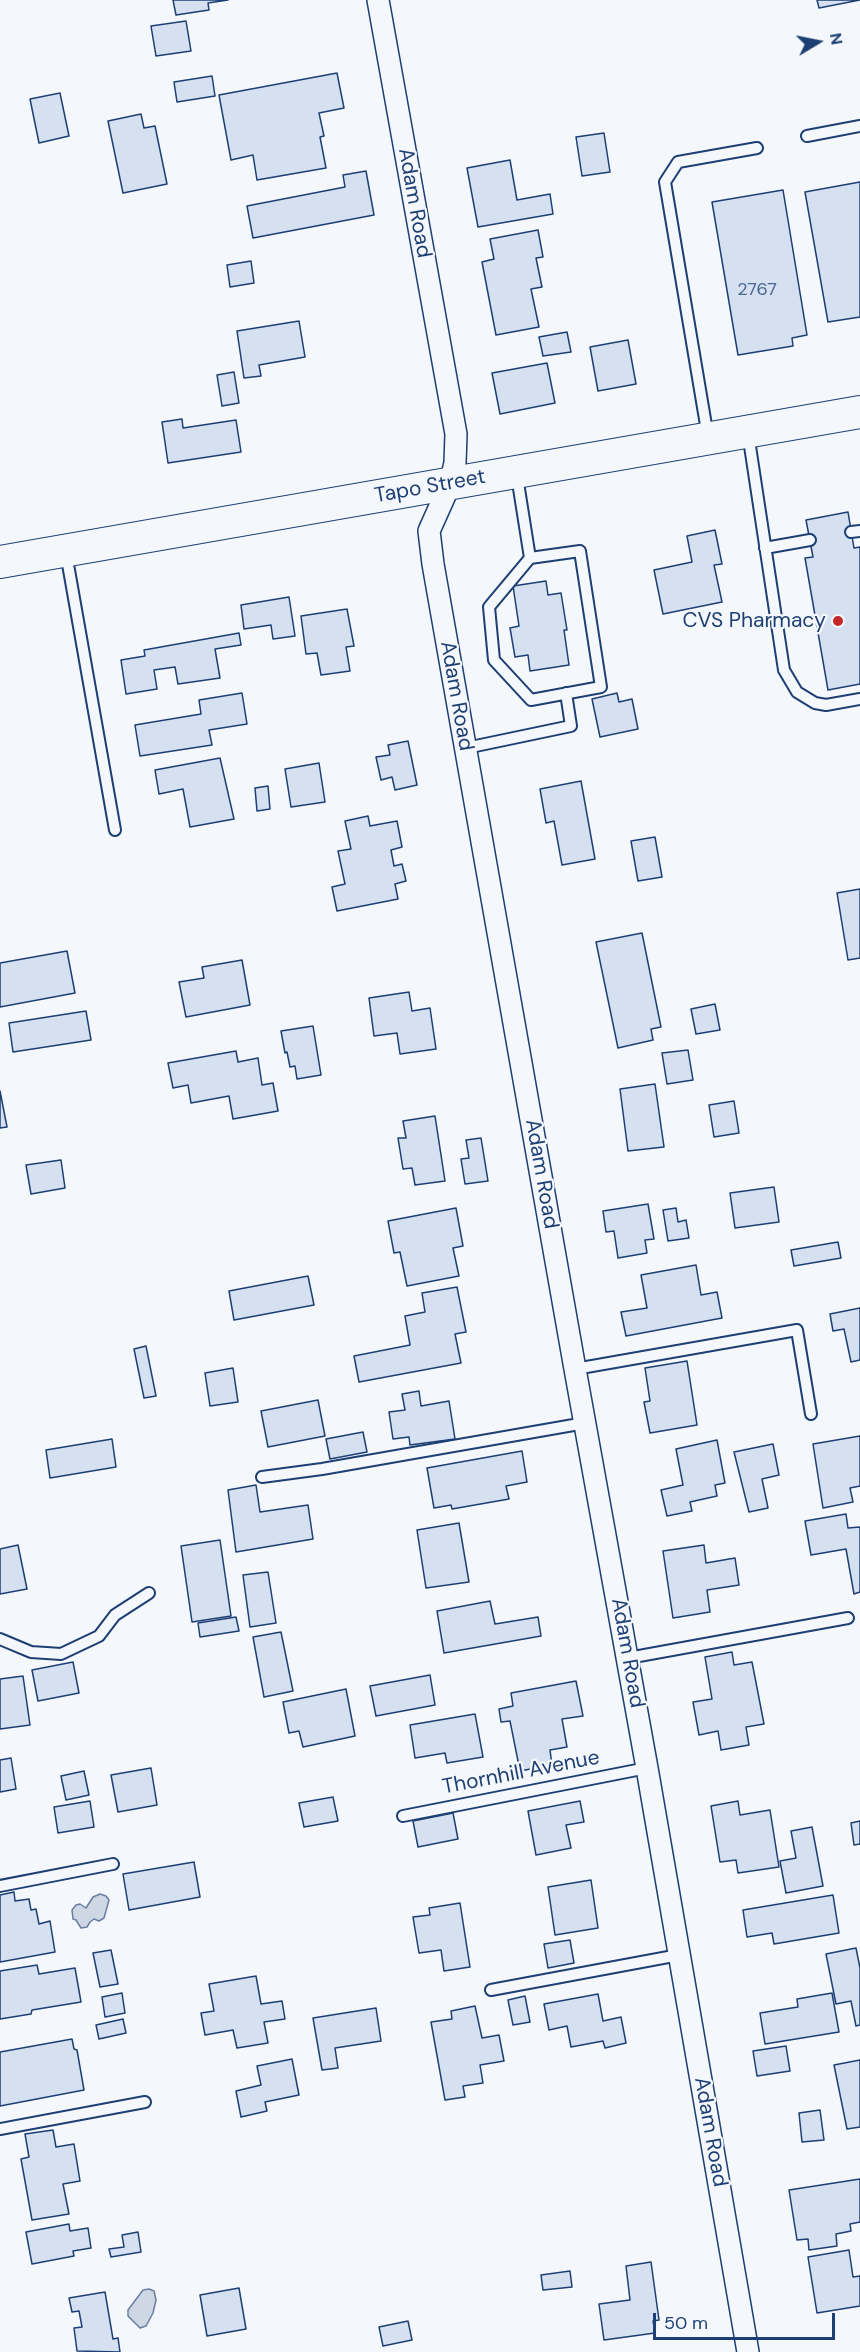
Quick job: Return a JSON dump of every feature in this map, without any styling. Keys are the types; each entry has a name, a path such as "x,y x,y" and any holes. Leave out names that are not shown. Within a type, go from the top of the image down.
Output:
{"street":[{"name":"Adam Road","path":"378,0 456,434 450,484 429,531 748,2352"},
{"name":"Tapo Street","path":"0,562 860,412"}],"lane":[{"path":"807,136 860,126"},
{"path":"709,439 665,182 678,162 757,148"},
{"path":"748,432 784,670 797,692 815,703 826,705 860,699"},
{"path":"516,473 530,558"},
{"path":"765,548 810,540"},
{"path":"65,550 115,830"},
{"path":"580,550 601,687 531,700 494,660 489,607 530,558 580,550"},
{"path":"466,748 571,726 566,693"},
{"path":"575,1369 797,1330 811,1414"},
{"path":"262,1476 322,1469 585,1423"},
{"path":"0,1639 31,1652 61,1654 99,1636 115,1615 149,1593"},
{"path":"628,1658 848,1618"},
{"name":"Thornhill Avenue","path":"403,1816 647,1768"},
{"path":"0,1886 113,1864"},
{"path":"491,1990 679,1955"},
{"path":"0,2129 145,2102"}],"shaded area":[{"path":"100,1894 109,1900 104,1918 99,1921 94,1919 87,1927 81,1928 73,1919 72,1910 80,1904 86,1908 93,1897"},
{"path":"143,2290 154,2291 156,2300 153,2313 146,2326 140,2328 128,2316 128,2310"}],"building":[{"path":"173,0 228,0 208,3 209,10 176,15"},
{"path":"817,0 860,0 819,8"},
{"path":"186,21 191,51 156,56 151,26"},
{"path":"337,73 344,108 319,113 324,136 320,137 326,168 257,180 253,155 231,160 219,95"},
{"path":"212,76 215,96 177,102 174,82"},
{"path":"60,93 69,136 39,143 30,99"},
{"path":"141,114 144,128 155,126 167,184 123,193 108,121"},
{"path":"604,133 610,172 582,176 576,137"},
{"path":"510,160 517,200 550,194 553,214 478,227 467,168"},
{"path":"366,171 374,215 253,238 247,206 345,187 343,175"},
{"path":"860,182 860,317 828,322 805,192"},
{"path":"783,190 807,335 792,338 793,346 738,355 712,202"},
{"path":"538,230 543,257 536,258 542,287 531,289 539,327 496,335 482,262 494,259 490,239"},
{"path":"251,261 254,283 230,287 227,265"},
{"path":"299,321 305,357 259,365 261,376 244,378 237,331"},
{"path":"567,332 571,352 543,356 539,337"},
{"path":"628,340 636,384 598,391 590,347"},
{"path":"547,363 555,403 500,414 492,373"},
{"path":"234,372 239,403 222,406 217,375"},
{"path":"182,419 183,428 236,420 241,452 168,463 162,422"},
{"name":"CVS Pharmacy","path":"848,512 854,548 860,547 860,684 828,690 805,558 813,557 806,520"},
{"path":"715,530 722,564 714,565 722,602 663,614 654,570 692,562 687,536"},
{"path":"546,581 548,595 561,593 567,630 564,630 569,665 530,671 528,655 515,657 510,628 519,626 513,586"},
{"path":"289,597 295,636 273,639 271,625 244,629 241,605"},
{"path":"347,609 354,646 346,647 350,671 321,675 317,653 306,654 301,616"},
{"path":"239,633 241,645 215,649 220,678 178,684 175,667 154,670 157,689 126,694 121,660 145,656 144,650"},
{"path":"242,693 247,724 209,730 212,745 140,756 135,725 201,714 199,700"},
{"path":"617,693 619,702 632,699 638,729 600,737 592,699"},
{"path":"408,741 417,785 395,790 392,777 381,780 376,757 390,755 388,745"},
{"path":"220,758 234,819 190,827 183,789 159,794 155,770"},
{"path":"319,763 325,802 291,807 285,769"},
{"path":"581,781 595,859 562,865 554,821 546,823 540,789"},
{"path":"268,786 270,809 257,811 255,788"},
{"path":"368,816 370,826 397,821 402,847 391,850 394,866 402,864 406,881 395,884 398,899 337,911 332,887 345,884 338,851 351,849 345,821"},
{"path":"655,837 662,877 638,881 631,841"},
{"path":"860,889 860,958 848,960 837,893"},
{"path":"642,933 661,1027 651,1029 653,1040 618,1048 596,942"},
{"path":"67,951 75,993 0,1007 0,963"},
{"path":"242,960 250,1005 186,1017 179,982 204,978 202,967"},
{"path":"409,992 412,1011 430,1008 436,1049 400,1054 397,1033 374,1036 369,998"},
{"path":"715,1004 720,1030 696,1034 691,1009"},
{"path":"86,1011 91,1040 13,1052 9,1023"},
{"path":"313,1026 321,1075 297,1079 295,1066 290,1067 287,1052 285,1053 281,1031"},
{"path":"688,1050 693,1080 667,1084 662,1053"},
{"path":"236,1051 238,1062 258,1058 262,1085 273,1083 278,1111 233,1119 229,1096 191,1103 188,1085 173,1088 168,1063"},
{"path":"655,1084 664,1147 628,1151 620,1089"},
{"path":"0,1091 7,1127 0,1128"},
{"path":"734,1101 739,1133 714,1137 709,1105"},
{"path":"435,1116 445,1181 415,1185 412,1168 403,1169 398,1138 406,1138 403,1121"},
{"path":"481,1138 488,1181 465,1184 461,1159 469,1158 466,1140"},
{"path":"61,1160 65,1188 31,1194 26,1165"},
{"path":"774,1187 779,1222 735,1228 730,1193"},
{"path":"648,1204 654,1239 645,1240 647,1253 618,1258 614,1231 606,1232 603,1211"},
{"path":"456,1208 463,1246 453,1248 459,1276 407,1286 400,1252 394,1253 388,1221"},
{"path":"676,1208 678,1222 686,1220 689,1238 668,1241 663,1210"},
{"path":"838,1242 841,1258 794,1266 791,1250"},
{"path":"696,1265 701,1295 717,1292 722,1318 626,1336 621,1312 647,1308 641,1275"},
{"path":"308,1276 314,1305 234,1320 229,1291"},
{"path":"457,1287 466,1332 455,1334 461,1363 359,1382 354,1356 410,1345 405,1316 425,1312 422,1293"},
{"path":"860,1308 860,1360 851,1362 844,1329 833,1331 830,1314"},
{"path":"146,1346 156,1396 144,1398 134,1349"},
{"path":"687,1361 697,1425 650,1433 644,1402 650,1401 645,1368"},
{"path":"233,1368 238,1402 210,1406 205,1373"},
{"path":"419,1391 421,1406 449,1401 455,1439 410,1445 409,1437 393,1439 389,1412 405,1410 402,1394"},
{"path":"318,1400 325,1436 268,1447 261,1411"},
{"path":"363,1432 367,1452 330,1459 326,1439"},
{"path":"860,1436 860,1486 850,1488 853,1502 823,1508 813,1444"},
{"path":"112,1439 116,1467 50,1478 46,1450"},
{"path":"717,1440 725,1483 715,1485 717,1496 690,1502 692,1511 667,1516 661,1490 683,1485 676,1449"},
{"path":"773,1444 779,1475 762,1479 768,1508 749,1512 734,1452"},
{"path":"522,1451 527,1482 506,1486 509,1499 452,1509 451,1505 434,1508 427,1468"},
{"path":"256,1485 260,1512 308,1505 313,1539 236,1552 228,1490"},
{"path":"846,1514 848,1528 860,1527 860,1592 854,1594 846,1549 811,1555 805,1521"},
{"path":"459,1523 469,1582 426,1588 417,1530"},
{"path":"220,1540 231,1616 192,1622 181,1546"},
{"path":"18,1545 27,1589 0,1594 0,1549"},
{"path":"704,1545 706,1563 735,1558 739,1585 707,1590 710,1612 673,1618 663,1551"},
{"path":"268,1572 276,1623 250,1627 243,1575"},
{"path":"490,1601 495,1624 538,1617 541,1636 444,1653 437,1611"},
{"path":"236,1617 239,1631 200,1637 198,1623"},
{"path":"281,1632 293,1691 264,1697 253,1637"},
{"path":"732,1652 734,1665 752,1662 764,1724 746,1727 749,1745 721,1750 718,1731 699,1735 693,1702 712,1699 705,1657"},
{"path":"73,1662 79,1693 38,1701 32,1670"},
{"path":"430,1675 435,1705 376,1716 370,1686"},
{"path":"23,1676 30,1725 0,1729 0,1679"},
{"path":"576,1681 583,1716 562,1719 567,1747 550,1750 552,1765 520,1771 510,1721 501,1722 499,1709 513,1706 511,1693"},
{"path":"346,1689 355,1736 303,1747 299,1731 289,1733 283,1702"},
{"path":"475,1714 483,1757 447,1763 445,1753 415,1758 410,1725"},
{"path":"11,1758 16,1789 0,1792 0,1760"},
{"path":"151,1768 157,1805 118,1812 111,1775"},
{"path":"84,1771 89,1795 66,1800 61,1776"},
{"path":"333,1797 338,1821 304,1827 299,1803"},
{"path":"90,1801 94,1827 58,1833 54,1807"},
{"path":"580,1801 584,1822 566,1825 571,1848 536,1855 528,1811"},
{"path":"738,1801 740,1815 770,1810 779,1867 738,1873 736,1860 720,1862 711,1806"},
{"path":"453,1813 458,1839 418,1847 413,1821"},
{"path":"860,1821 860,1844 854,1845 851,1823"},
{"path":"812,1827 823,1886 786,1893 780,1861 796,1858 791,1831"},
{"path":"194,1862 200,1897 129,1910 123,1874"},
{"path":"591,1880 598,1928 555,1935 548,1887"},
{"path":"14,1892 15,1901 29,1899 31,1910 36,1909 39,1924 50,1921 55,1952 0,1962 0,1895"},
{"path":"833,1895 839,1933 774,1944 772,1933 747,1937 743,1910"},
{"path":"460,1903 470,1967 444,1971 441,1950 419,1953 413,1917 430,1915 429,1908"},
{"path":"570,1940 574,1963 548,1968 544,1944"},
{"path":"856,1948 860,1968 860,2025 856,2026 851,2001 836,2004 826,1954"},
{"path":"111,1950 118,1984 100,1987 93,1953"},
{"path":"37,1965 39,1974 75,1968 81,2002 32,2010 31,2014 0,2019 0,1971"},
{"path":"256,1976 261,2004 282,2001 285,2019 264,2022 268,2043 237,2048 233,2030 205,2035 201,2013 214,2011 209,1984"},
{"path":"122,1993 125,2013 105,2017 102,1997"},
{"path":"832,1993 839,2032 765,2044 760,2013 798,2007 797,1999"},
{"path":"598,1994 603,2021 621,2017 626,2043 605,2048 603,2041 571,2047 567,2026 549,2030 544,2004"},
{"path":"525,1996 530,2022 513,2025 508,2000"},
{"path":"475,2006 482,2038 499,2035 504,2061 480,2065 483,2083 463,2086 465,2097 445,2100 431,2022 452,2019 451,2011"},
{"path":"376,2008 381,2041 335,2048 338,2068 322,2070 313,2018"},
{"path":"123,2019 126,2033 99,2039 96,2025"},
{"path":"72,2039 74,2049 77,2050 84,2090 0,2106 0,2052"},
{"path":"786,2046 790,2071 757,2076 753,2051"},
{"path":"292,2059 299,2095 265,2102 267,2111 241,2117 236,2091 261,2085 257,2066"},
{"path":"860,2060 860,2127 847,2129 834,2065"},
{"path":"820,2110 824,2140 802,2142 799,2113"},
{"path":"53,2130 56,2147 74,2144 80,2181 63,2184 69,2214 32,2220 21,2159 29,2157 25,2134"},
{"path":"860,2179 860,2222 850,2224 851,2231 836,2234 837,2246 809,2250 808,2239 797,2240 789,2190"},
{"path":"69,2224 70,2231 88,2228 91,2248 73,2251 74,2256 32,2264 26,2232"},
{"path":"138,2232 141,2252 111,2257 109,2249 124,2247 122,2235"},
{"path":"849,2250 853,2277 860,2276 860,2306 817,2313 808,2257"},
{"path":"651,2262 659,2320 653,2321 655,2333 604,2340 599,2304 630,2300 626,2266"},
{"path":"570,2271 572,2287 543,2290 541,2275"},
{"path":"239,2288 246,2329 207,2336 200,2295"},
{"path":"105,2292 113,2339 118,2338 120,2352 77,2351 74,2328 82,2327 79,2311 72,2312 69,2298"},
{"path":"408,2321 412,2340 383,2346 379,2327"}],"place":[{"name":"CVS Pharmacy","path":"838,621"}]}
